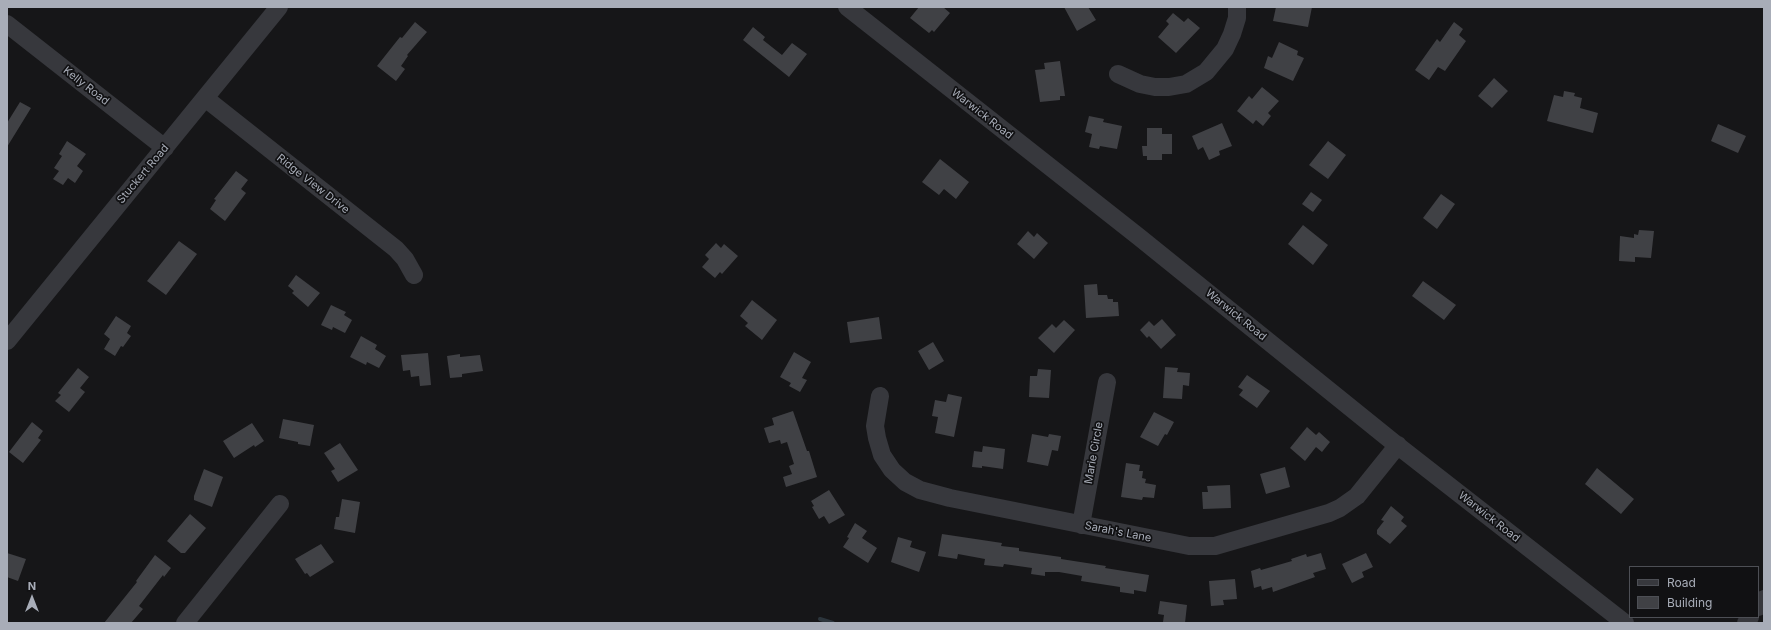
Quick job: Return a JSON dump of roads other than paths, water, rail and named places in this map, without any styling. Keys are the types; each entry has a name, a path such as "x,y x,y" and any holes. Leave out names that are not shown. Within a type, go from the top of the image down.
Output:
{"street":[{"name":"Stuckert Road","path":"7,341 279,7"},
{"path":"1118,74 1140,84 1155,87 1169,87 1186,84 1206,72 1225,50 1237,18 1237,7"},
{"name":"Warwick Road","path":"853,9 1398,445 1625,623"},
{"name":"Kelly Road","path":"7,24 165,148"},
{"name":"Ridge View Drive","path":"205,98 396,250 405,259 414,275"},
{"name":"Marie Circle","path":"1081,525 1108,382"},
{"name":"Sarah's Lane","path":"880,396 875,426 877,438 885,461 905,482 928,493 1189,546 1215,546 1329,513 1340,508 1357,496 1398,445"},
{"path":"185,623 280,504"}],"waterway":[{"path":"820,619 833,623"}]}
